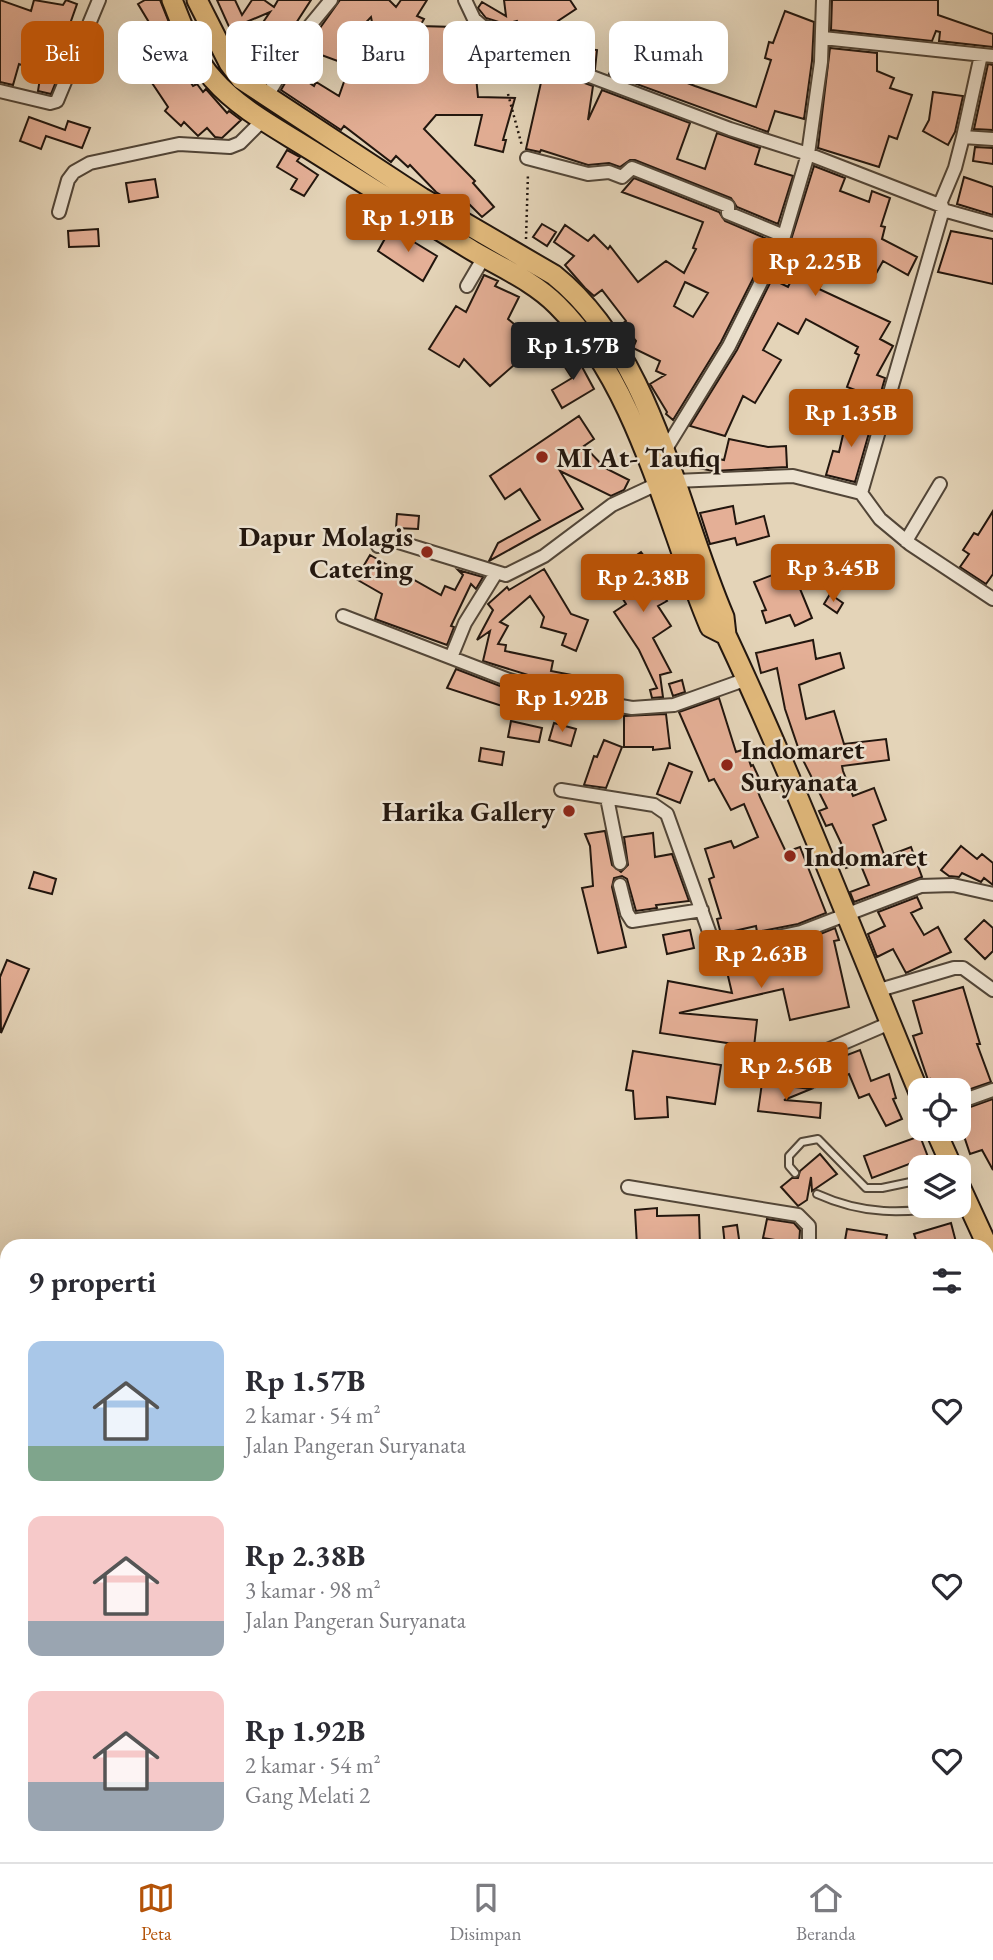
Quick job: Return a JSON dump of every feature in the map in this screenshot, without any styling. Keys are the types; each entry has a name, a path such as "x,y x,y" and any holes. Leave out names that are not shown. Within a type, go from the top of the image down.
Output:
{"main road":[{"path":"172,0 202,66 229,95 263,120 544,293 575,323 594,348 655,457 675,481 708,579 724,617 726,635 805,808 913,1078"},
{"path":"197,0 229,64 241,79 422,198 554,275 592,312 630,375 655,457 655,485 710,628 726,635"},
{"path":"968,1218 981,1239"}],"street":[{"path":"0,91 50,103 57,101 99,0"},
{"path":"267,96 307,29 331,0"},
{"path":"464,0 474,19 482,26 498,33 531,40 564,66 993,224"},
{"path":"655,457 729,346 784,236 808,154 823,38 823,0"},
{"path":"823,38 987,55 861,493"},
{"path":"59,212 68,180 90,163 178,144 236,146 263,120"},
{"path":"963,137 993,139"},
{"path":"527,158 595,176 609,172 622,177 632,169 728,206 728,213 784,236"},
{"path":"467,286 484,257"},
{"path":"675,481 793,476 861,493 880,519 906,541 991,593"},
{"path":"906,541 940,484"},
{"path":"378,546 392,540 506,575 520,569 612,505 655,485"},
{"path":"452,656 464,623 496,573"},
{"path":"343,616 509,680 564,696 632,708 674,705 747,678"},
{"path":"561,790 654,805 667,814 714,943 728,947 801,932 932,884 953,885 993,894"},
{"path":"607,798 620,863"},
{"path":"620,885 627,913 632,921 702,910"},
{"path":"876,991 954,968 963,968 993,990"},
{"path":"774,1067 797,1063 890,1023"},
{"path":"971,1098 993,1090"},
{"path":"628,1187 797,1215 809,1226 809,1239"}],"lane":[{"path":"795,1174 789,1166 789,1156 802,1142 818,1139 866,1188 908,1183"},
{"path":"817,1194 850,1208 877,1213 908,1213"}],"path":[{"path":"508,94 517,134 527,158 530,190 522,256"}],"building":[{"path":"0,0 31,11 34,0 63,5 66,0 77,4 71,21 21,21 21,65 19,64 13,85 0,82"},
{"path":"145,0 160,0 168,21 148,21 138,4"},
{"path":"217,0 235,0 242,15 252,0 264,0 274,7 278,0 311,0 297,21 264,21 270,12 249,21 226,21"},
{"path":"340,0 389,0 396,7 401,0 427,0 417,16 424,19 423,21 372,21 371,17 367,21 337,21 337,61 323,56 323,24"},
{"path":"504,0 570,0 576,9 558,21 496,21 486,18 478,8 482,2 506,16"},
{"path":"832,0 938,0 938,15 993,34 993,47 939,41 940,32 936,31 932,41 831,30"},
{"path":"785,11 814,22 804,119 775,111 768,132 636,84 690,84 756,107 771,60 765,58 769,42 773,43"},
{"path":"429,26 443,27 443,84 477,84 478,97 515,98 503,140 506,140 503,152 475,145 482,115 436,115 424,129 475,181 473,183 494,207 482,217 469,204 465,208 457,200 454,203 436,192 410,165 408,167 396,156 391,162 344,126 341,130 281,90 284,84 319,84 339,96 343,84 429,84"},
{"path":"830,48 877,53 877,71 894,78 890,88 912,95 897,139 889,136 879,167 818,148"},
{"path":"988,64 993,65 993,130 974,129"},
{"path":"39,84 55,84 51,94 38,91"},
{"path":"153,84 197,84 203,92 206,89 227,113 229,111 241,120 222,138 215,137 207,128 198,136 184,122 181,126 165,111 168,107"},
{"path":"541,84 588,84 593,86 588,120 602,90 690,123 677,159 705,169 717,133 760,148 755,164 793,176 778,224 737,207 731,198 635,160 630,160 620,167 609,163 588,165 541,150 526,149"},
{"path":"933,92 963,96 955,132 948,145 923,131 929,120"},
{"path":"29,117 65,130 68,121 90,128 82,148 46,136 41,149 20,141"},
{"path":"975,147 993,148 993,164 973,161"},
{"path":"287,150 300,157 297,161 318,175 304,196 291,189 297,179 277,167"},
{"path":"814,166 845,178 840,191 869,202 872,191 890,198 881,226 885,227 882,239 917,257 908,275 883,261 873,279 858,272 864,261 832,246 822,269 828,272 819,289 890,322 880,339 893,346 877,375 885,378 879,399 847,387 859,355 855,353 858,347 806,319 798,334 778,323 763,350 781,360 755,403 743,396 725,436 690,426 737,350 772,279 788,287 806,251 790,243"},
{"path":"964,177 993,187 993,215 957,204"},
{"path":"634,178 719,212 725,221 772,241 721,342 673,420 666,414 650,384 665,375 656,371 660,361 633,348 636,341 622,324 626,321 602,290 594,296 585,288 565,265 574,256 554,242 565,225 588,241 594,235 608,249 610,246 638,282 666,261 684,273 696,249 693,248 703,222 622,192","holes":["685,282 708,293 693,317 674,306"]},
{"path":"155,179 158,197 129,202 126,183"},
{"path":"542,224 556,232 547,246 533,237"},
{"path":"391,228 437,256 423,281 378,251"},
{"path":"98,229 99,246 69,247 68,231"},
{"path":"951,231 993,239 993,284 938,272"},
{"path":"484,275 498,281 495,286 519,297 508,319 538,344 490,386 464,359 459,367 429,349 456,306 466,312"},
{"path":"574,352 594,389 562,408 552,390 572,378 561,361"},
{"path":"848,413 873,419 855,482 826,475 833,451 839,452"},
{"path":"579,416 594,439 584,446 605,468 629,480 624,490 611,496 560,471 583,509 489,561 498,543 540,520 520,489 505,499 490,476"},
{"path":"729,439 768,447 786,446 787,467 713,471 689,466 691,454 724,460"},
{"path":"733,506 736,524 764,516 769,536 737,545 735,538 710,544 700,513"},
{"path":"993,511 993,574 986,584 960,567 969,554 963,550 974,533 978,535"},
{"path":"397,514 419,516 418,529 396,528"},
{"path":"641,552 650,564 645,567 667,601 658,606 671,626 653,638 671,672 660,675 663,697 652,698 650,690 657,688 639,650 614,612 626,604 608,575"},
{"path":"370,555 441,595 445,586 455,590 463,575 458,570 483,577 476,589 471,584 451,626 454,627 447,645 375,619 382,594 356,579"},
{"path":"804,563 811,579 798,584 812,618 795,626 790,615 766,623 762,611 766,610 754,582"},
{"path":"544,569 571,614 588,620 576,651 562,645 566,634 541,627 544,617 530,596 500,622 508,626 498,644 506,645 505,651 553,661 551,671 572,675 570,688 483,661 490,631 477,640 493,610 488,604 507,587 509,590"},
{"path":"830,594 843,603 837,613 824,604"},
{"path":"813,640 816,659 840,653 844,668 799,685 806,719 834,711 844,744 886,739 889,760 842,766 843,771 853,796 874,788 886,820 873,825 885,857 911,847 922,877 854,902 850,892 869,885 860,863 846,868 838,847 842,845 832,824 826,826 819,811 827,808 801,756 785,709 777,668 761,673 756,653"},
{"path":"456,669 508,689 502,706 447,688"},
{"path":"682,680 685,692 673,696 669,684"},
{"path":"719,698 736,752 745,749 751,766 753,765 759,778 754,780 760,797 786,852 800,847 826,913 798,924 757,932 756,926 721,934 717,919 721,918 709,879 714,877 705,849 731,841 734,848 758,837 744,804 731,810 714,779 709,781 679,712"},
{"path":"666,714 670,748 653,750 653,747 624,747 624,716"},
{"path":"511,721 542,728 539,742 508,737"},
{"path":"554,723 576,729 571,746 549,740"},
{"path":"604,740 622,747 606,788 584,785 594,756 597,757"},
{"path":"481,748 504,752 502,765 479,761"},
{"path":"669,763 692,772 680,803 657,794"},
{"path":"605,831 612,865 621,872 628,865 624,837 653,833 655,857 672,854 689,901 656,905 657,908 636,911 627,879 622,876 614,878 612,887 626,947 598,953 582,888 593,886 590,846 585,834"},
{"path":"961,846 977,859 982,854 993,863 993,885 984,878 981,882 962,873 959,877 949,876 941,870"},
{"path":"34,872 56,879 52,894 29,888"},
{"path":"917,897 922,908 911,913 924,935 938,927 951,952 906,973 893,949 877,957 868,934 885,926 878,912"},
{"path":"984,920 993,928 993,951 985,959 965,939"},
{"path":"835,928 839,940 834,941 849,1007 790,1020 783,989 679,1013 757,1020 754,1047 660,1033 668,981 732,993 724,959 803,941"},
{"path":"690,930 694,948 667,954 663,935"},
{"path":"7,960 29,969 1,1033 0,977"},
{"path":"963,987 980,1044 977,1044 991,1082 971,1089 971,1078 927,1078 913,1036 922,1033 913,1001"},
{"path":"860,1050 871,1081 889,1074 896,1098 893,1099 902,1119 886,1126 869,1094 859,1098 849,1074 816,1087 808,1070"},
{"path":"633,1051 721,1065 715,1104 667,1097 668,1117 635,1119 633,1091 626,1090"},
{"path":"762,1083 811,1089 784,1100 821,1103 820,1118 758,1111"},
{"path":"993,1099 993,1170 982,1150 970,1154 966,1141 971,1141 971,1107"},
{"path":"908,1140 922,1141 927,1155 908,1155 908,1164 872,1178 864,1156"},
{"path":"820,1154 837,1174 812,1191 811,1177 807,1200 798,1206 781,1187 792,1178 798,1178 800,1171"},
{"path":"657,1208 657,1216 699,1215 700,1239 637,1239 635,1210"},
{"path":"767,1219 794,1223 800,1230 799,1239 763,1238"},
{"path":"951,1223 955,1239 916,1239 914,1234"},
{"path":"737,1225 739,1239 724,1239 723,1227"},
{"path":"847,1229 887,1235 886,1239 845,1239"}],"place":[{"name":"MI At- Taufiq","path":"542,457"},
{"name":"Dapur Molagis Catering","path":"427,552"},
{"name":"Indomaret Suryanata","path":"727,765"},
{"name":"Harika Gallery","path":"569,811"},
{"name":"Indomaret","path":"790,856"}]}
